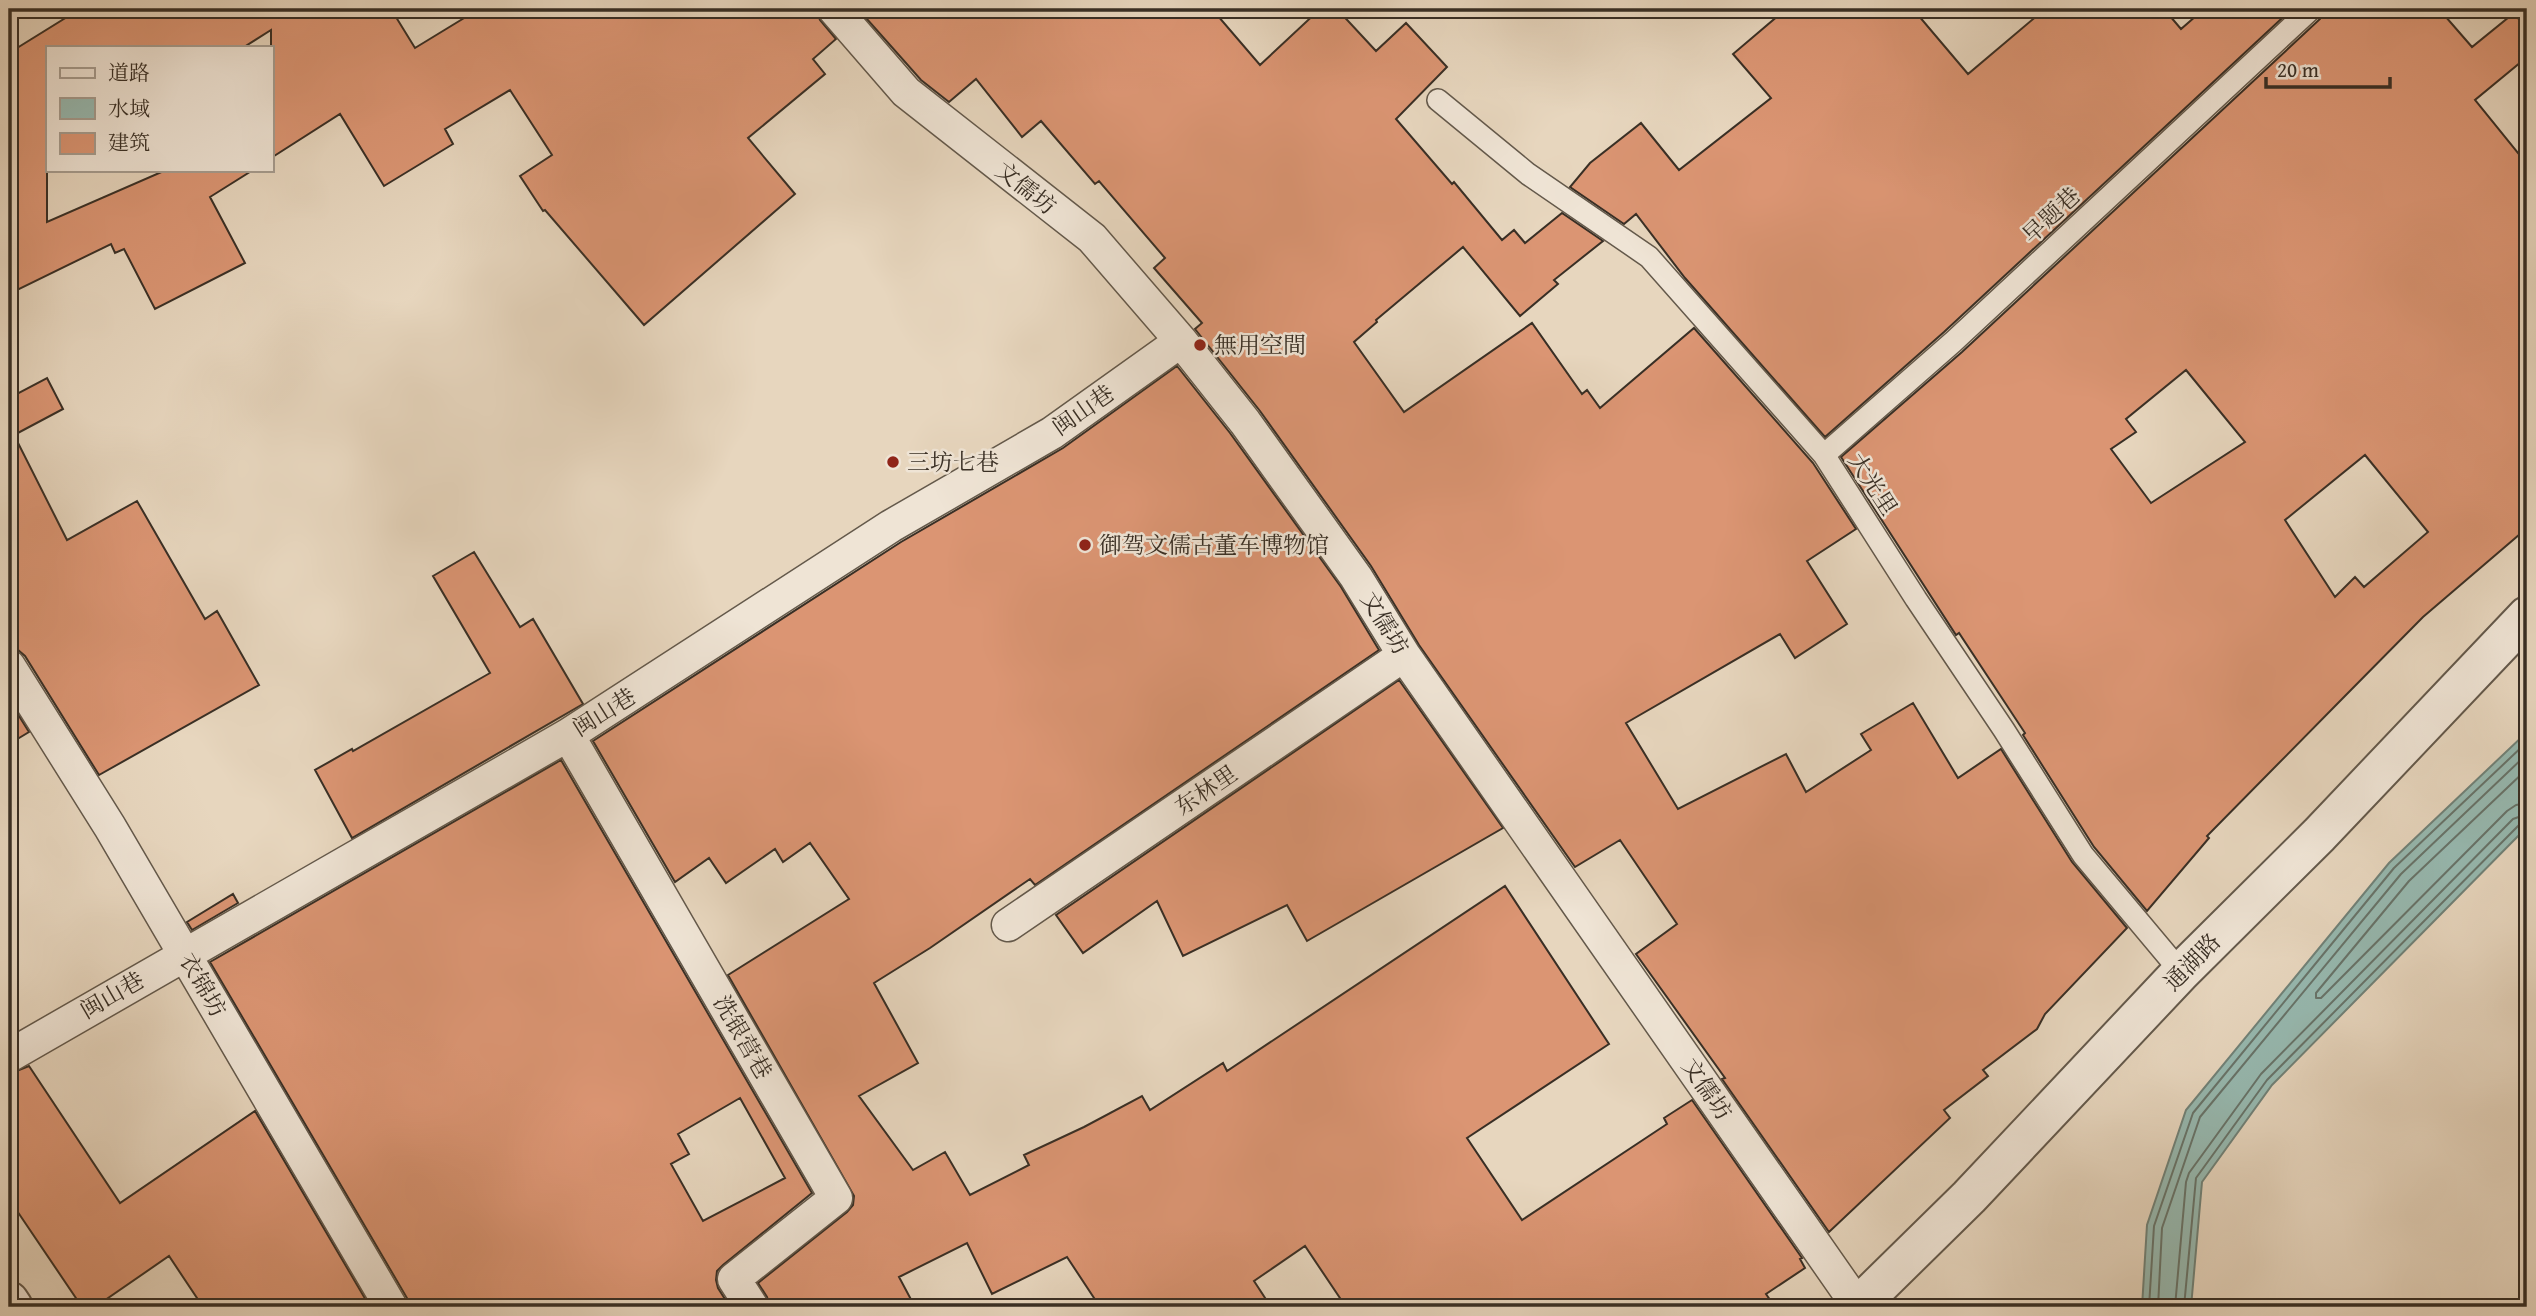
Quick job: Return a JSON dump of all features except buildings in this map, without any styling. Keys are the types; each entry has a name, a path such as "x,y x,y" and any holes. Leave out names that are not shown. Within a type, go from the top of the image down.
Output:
{"street":[{"name":"文儒坊","path":"834,9 906,92 1092,238 1181,341 1245,422 1356,576 1404,655 1858,1307"},
{"name":"闽山巷","path":"9,1056 184,953 568,735 891,526 1052,433 1181,341"},
{"name":"通湖路","path":"1858,1307 1969,1197 2181,972 2319,835 2527,616"},
{"name":"东林里","path":"1008,925 1404,655"},
{"name":"衣锦坊","path":"9,666 110,827 391,1307"},
{"name":"洗银营巷","path":"568,735 836,1198 734,1279 752,1307"},
{"path":"9,1301 13,1307"}],"lane":[{"name":"早题巷","path":"1824,455 1954,342 2311,9"},
{"name":"大光里","path":"1438,100 1528,174 1649,257 1824,455 2083,855 2181,972"}],"water":[{"path":"2527,732 2527,827 2272,1085 2202,1182 2191,1307 2142,1307 2147,1225 2186,1110 2389,863"}],"place":[{"name":"無用空間","path":"1200,345"},
{"name":"三坊七巷","path":"893,462"},
{"name":"御驾文儒古董车博物馆","path":"1085,545"}]}
